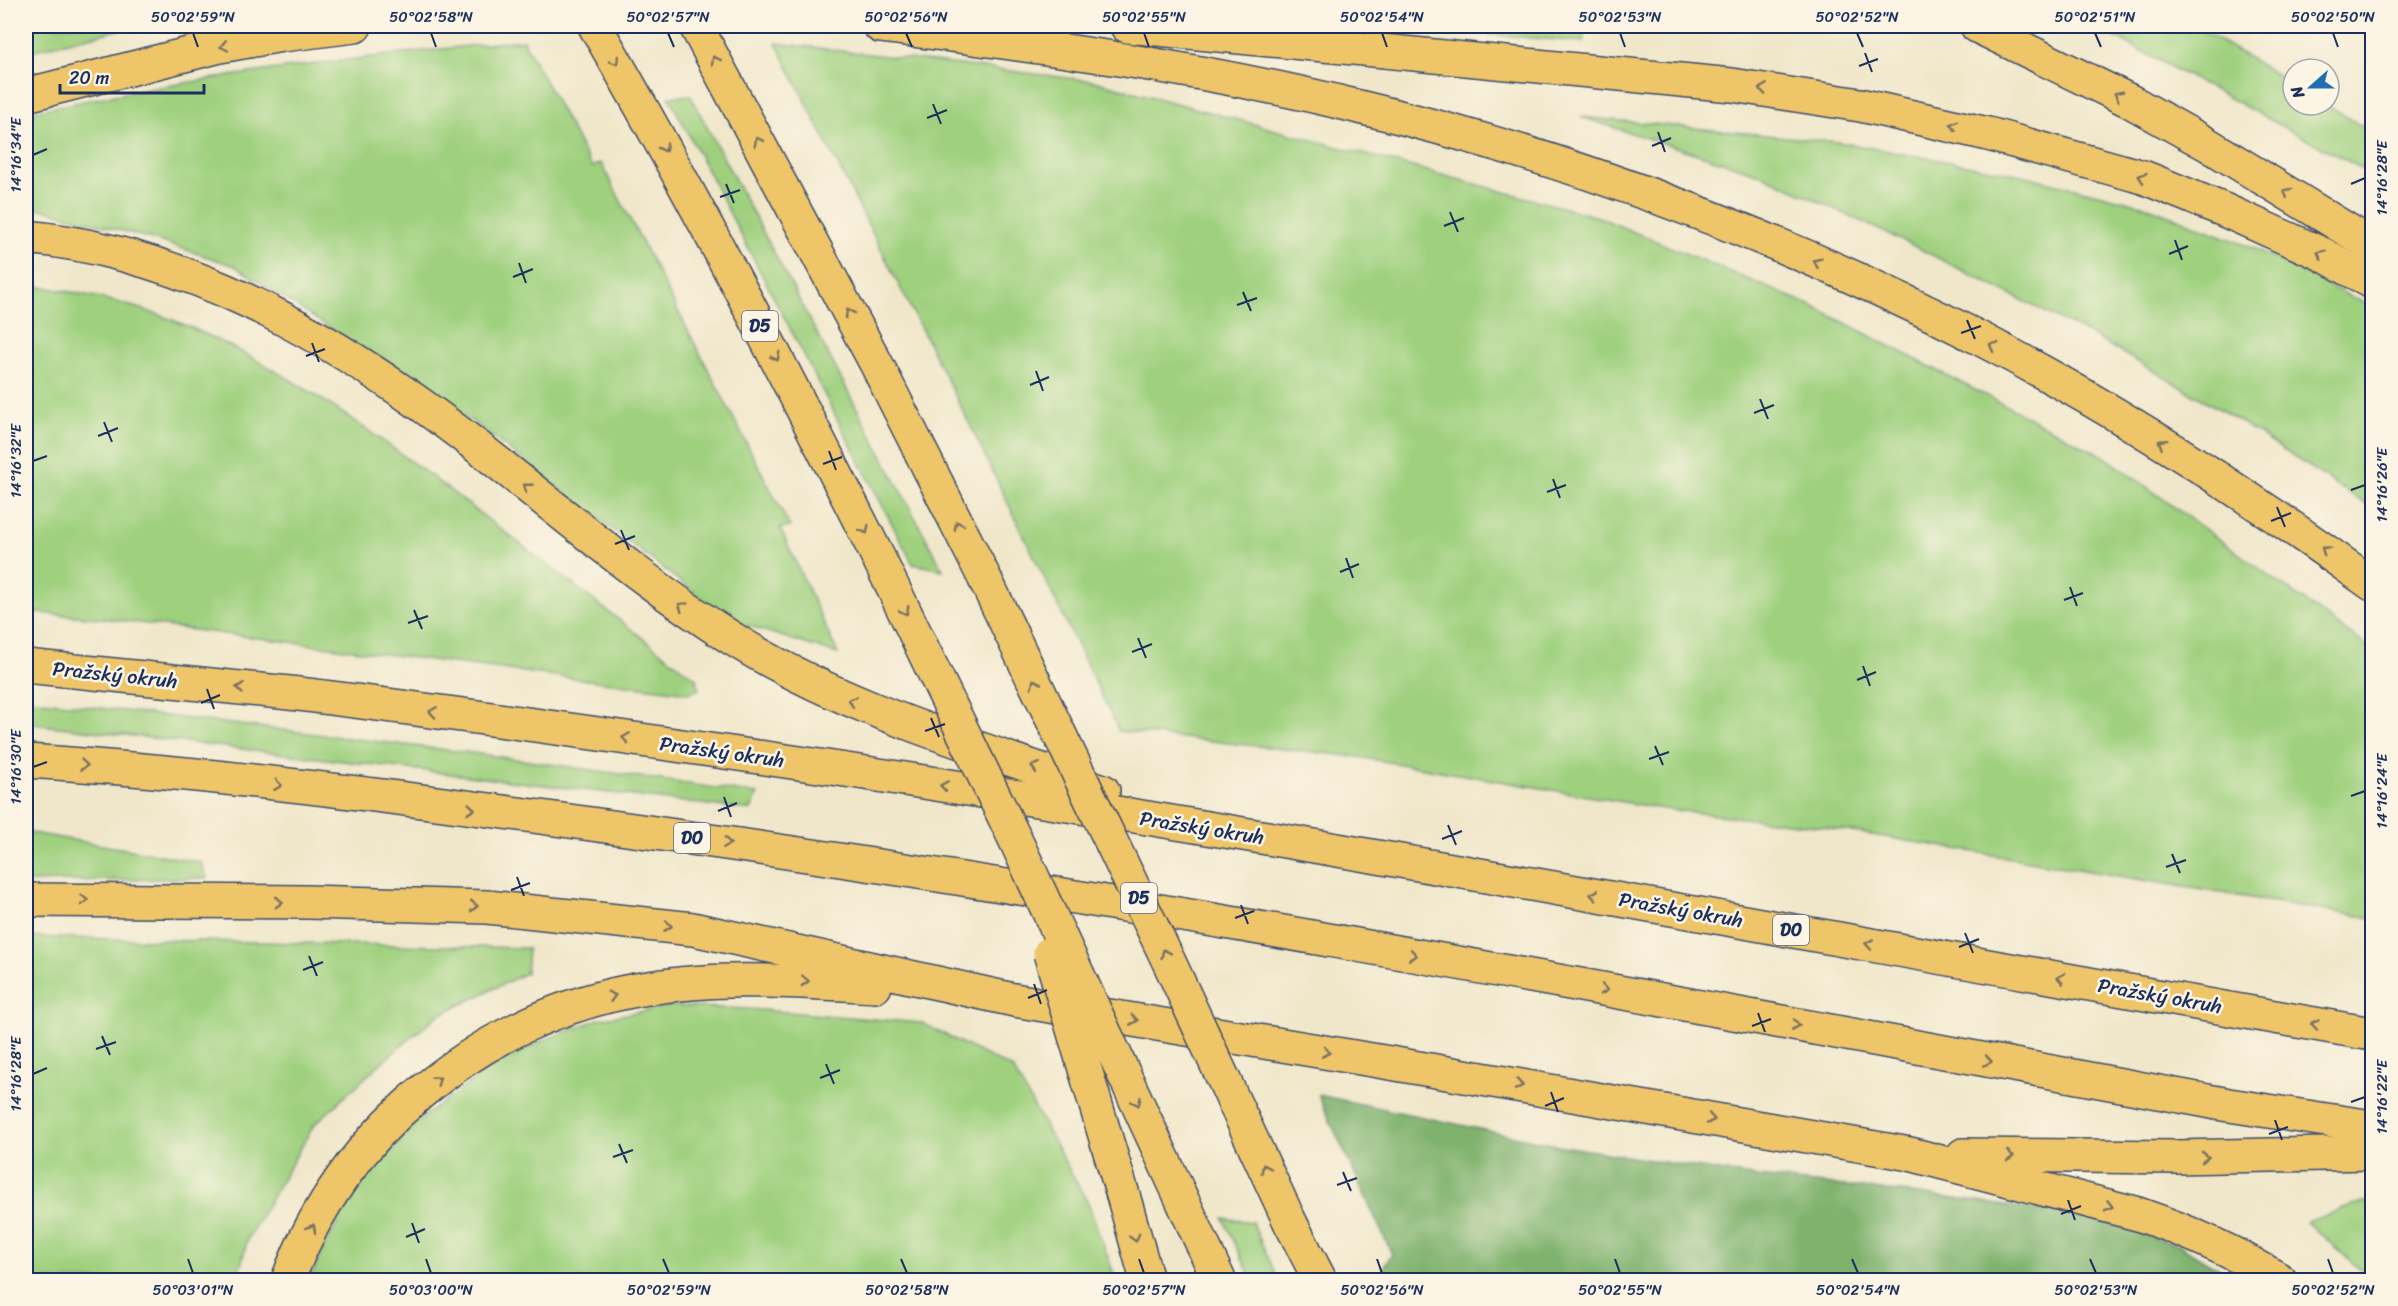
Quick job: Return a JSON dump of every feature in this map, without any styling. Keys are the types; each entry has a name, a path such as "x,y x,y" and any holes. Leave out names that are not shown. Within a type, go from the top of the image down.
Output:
{"highway":[{"path":"26,95 220,46 355,26"},
{"name":"D5","path":"595,26 636,96 766,337 879,559 1015,839 1219,1281"},
{"name":"D5","path":"696,26 877,365 984,577 1170,964 1290,1221 1314,1281"},
{"path":"880,26 1065,49 1353,105 1550,161 1724,224 1793,252 1981,339 2095,402 2249,498 2373,584"},
{"path":"1127,26 1732,85 1893,111 1988,134 2143,177 2311,249 2373,282"},
{"path":"1977,26 2130,100 2373,245"},
{"path":"26,237 95,247 194,276 246,299 301,329 404,393 682,606 744,646 818,686 897,718 1209,829"},
{"name":"Pražský okruh","path":"26,666 299,694 669,744 1209,829 1592,894 2373,1034"},
{"name":"D0","path":"26,760 195,776 580,822 842,860 1355,944 2229,1105 2373,1127"},
{"path":"1015,839 1124,1195 1147,1281"},
{"path":"26,900 476,906 693,929 1014,1000 1910,1154 2138,1214 2173,1226 2232,1253 2280,1281"},
{"path":"288,1281 309,1234 333,1192 378,1132 427,1088 456,1066 483,1049 551,1015 625,992 703,982 750,980 790,980 895,987 1014,1000"},
{"path":"1910,1154 2164,1158 2373,1153"},
{"path":"1290,1221 1320,1281"}],"green space":[{"path":"26,26 135,26 26,52"},
{"path":"1381,26 1585,26 1583,42"},
{"path":"2094,26 2195,26 2281,77 2281,117 2341,117 2341,113 2372,133 2372,174"},
{"path":"523,40 592,167 601,163 790,527 780,528 838,654 730,620 476,424 235,266 156,240 42,209 26,210 26,113 211,79"},
{"path":"776,43 1094,81 1598,217 1812,306 2105,457 2372,650 2372,918 1824,827 1664,809 1359,757 1119,731 968,421"},
{"path":"690,95 943,570 913,564 669,97"},
{"path":"1581,117 1838,142 2017,174 2146,206 2258,250 2372,307 2372,508 2228,414 2095,337 1920,249 1760,174"},
{"path":"26,285 110,300 172,320 231,347 307,390 380,439 485,517 696,678 699,689 689,693 101,618 26,612"},
{"path":"26,699 480,754 758,794 751,810 26,723"},
{"path":"26,832 201,862 207,878 26,882"},
{"path":"26,937 528,948 526,973 437,1016 382,1062 314,1125 248,1238 237,1280 26,1280"},
{"path":"672,1006 748,1009 922,1023 1013,1069 1088,1203 1116,1280 310,1280 326,1242 363,1182 419,1120 487,1070 541,1041 599,1019"},
{"path":"1318,1095 1556,1145 1758,1177 1920,1194 2088,1217 2181,1246 2236,1280 1383,1280 1379,1273 1392,1254"},
{"path":"2363,1202 2372,1202 2372,1280 2307,1222"},
{"path":"1223,1218 1252,1222 1278,1280 1252,1280"}]}
